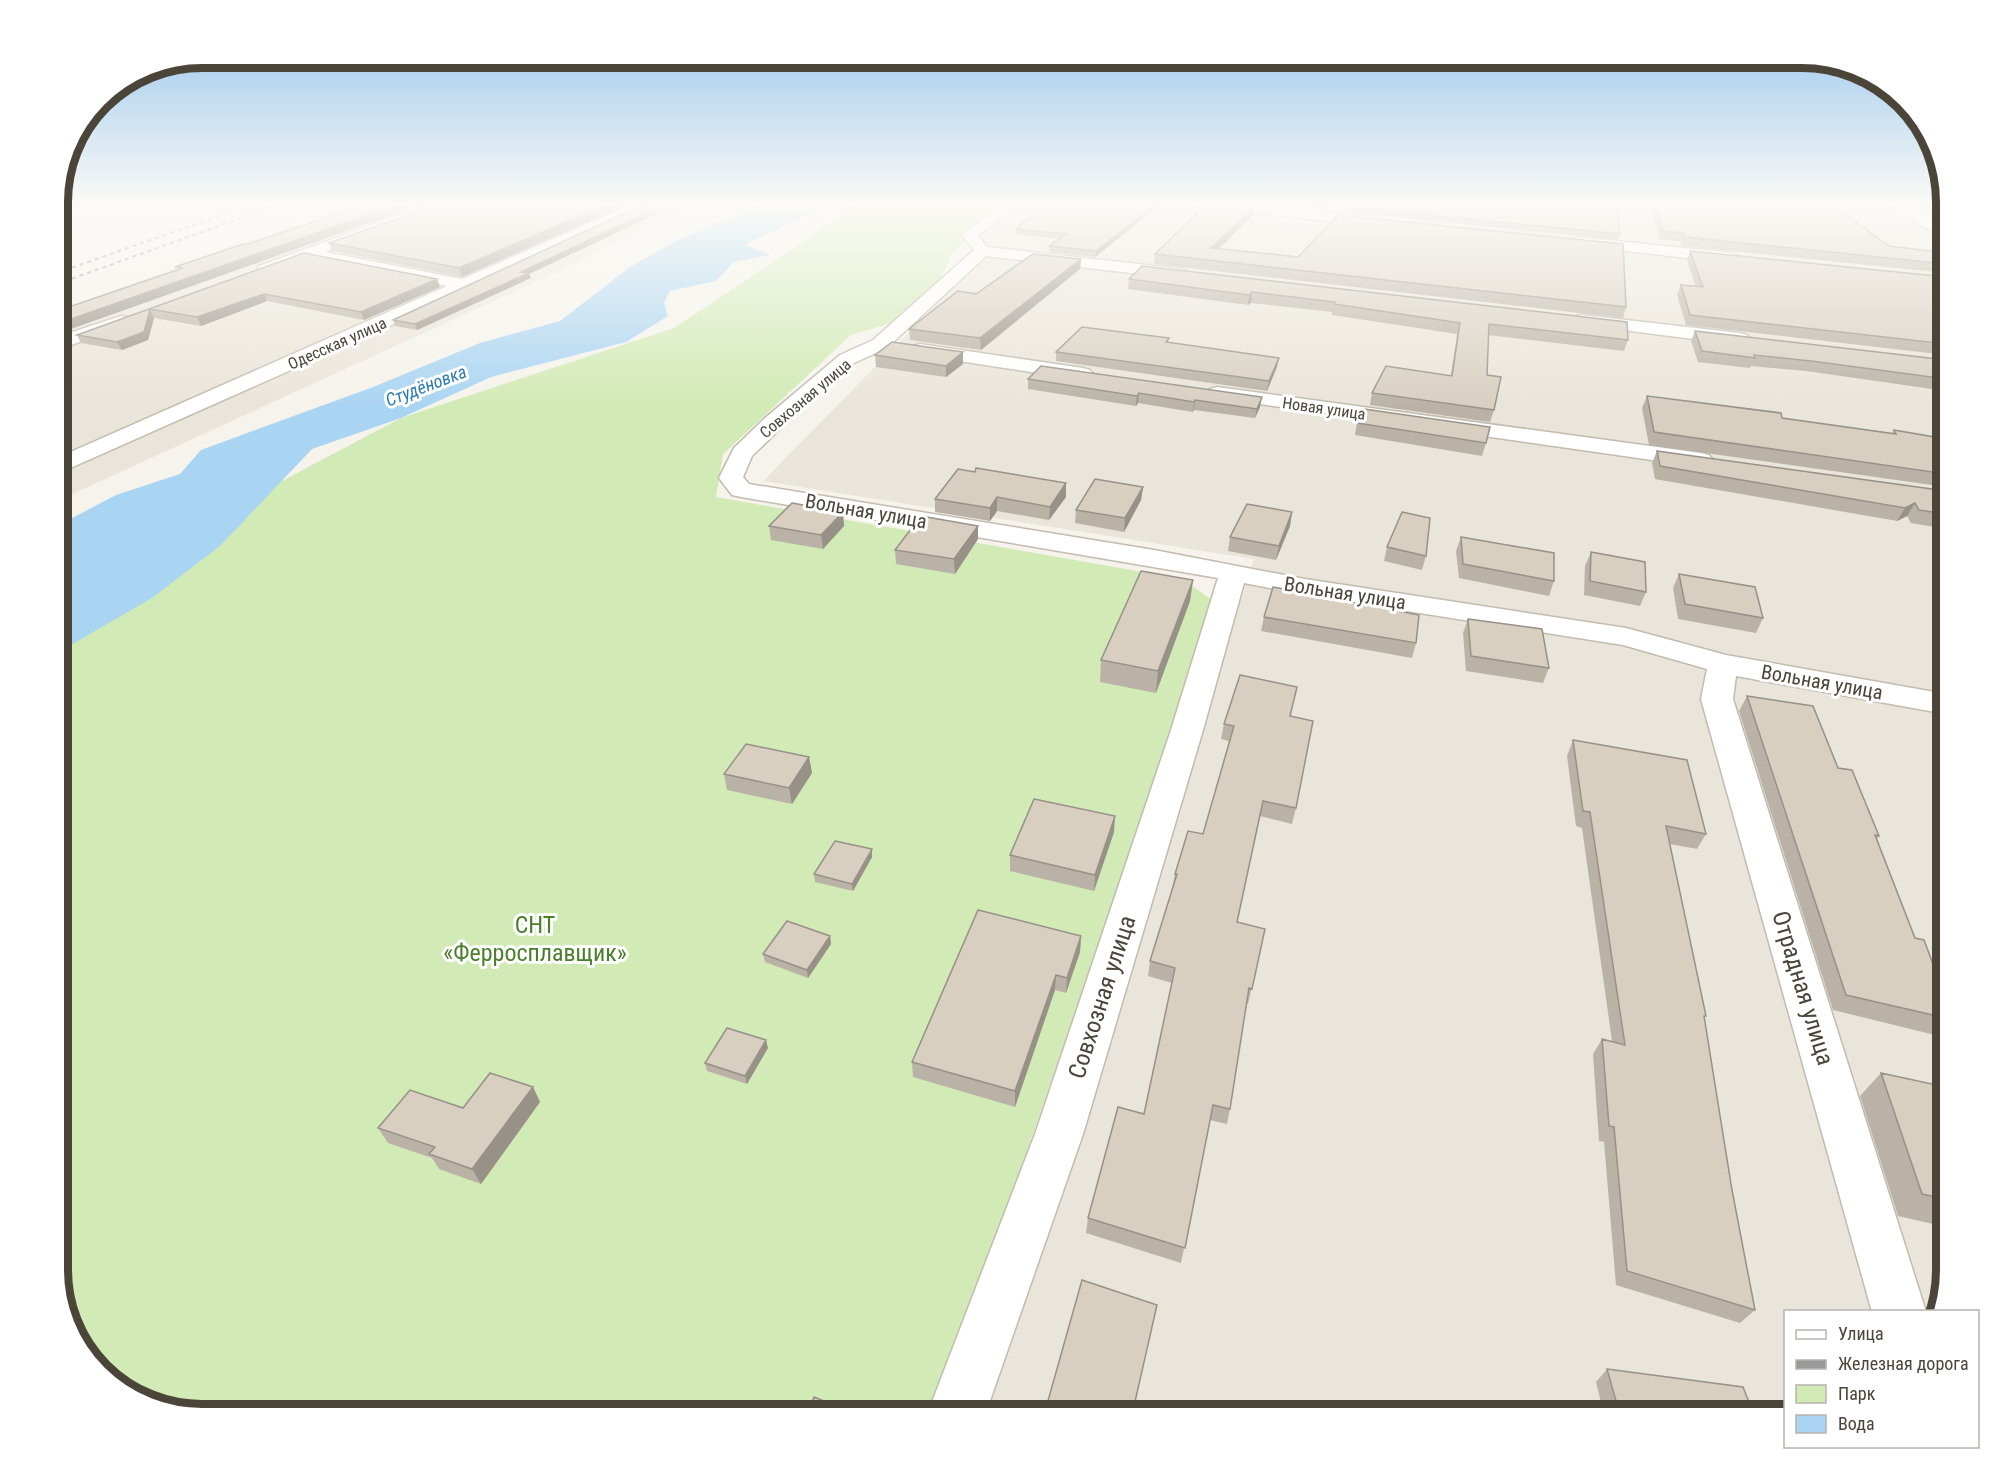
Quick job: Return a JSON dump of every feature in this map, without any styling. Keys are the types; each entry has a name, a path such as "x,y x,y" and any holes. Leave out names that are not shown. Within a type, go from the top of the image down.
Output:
{"street":[{"path":"254,274 263,271"},
{"path":"401,271 466,285"},
{"name":"Одесская улица","path":"68,462 497,271"},
{"name":"Совхозная улица","path":"741,490 731,478 742,453 847,359 880,344 960,271"},
{"path":"1155,271 1202,276"},
{"path":"68,340 134,317"},
{"path":"1568,319 1757,341"},
{"path":"880,344 1099,376"},
{"name":"Новая улица","path":"1191,389 1727,464"},
{"name":"Вольная улица","path":"741,490 1154,558 1233,575 1626,637 1723,664 1936,702"},
{"name":"Совхозная улица","path":"960,1404 1059,1134 1187,730 1233,575"},
{"name":"Отрадная улица","path":"1723,664 1717,699 1899,1310"}],"shaded area":[{"path":"169,271 560,271 68,496 68,307"},
{"path":"970,271 1936,271 1936,1271 1929,1310 1784,1310 1784,1404 984,1404 1254,559 763,481"}],"green space":[{"name":"СНТ «Ферросплавщик»","path":"760,271 944,271 941,278 934,284 935,289 891,323 851,335 723,454 716,497 1183,579 1216,603 940,1404 201,1404 167,1400 134,1387 113,1371 90,1345 81,1330 72,1305 68,1280 68,645 184,573 280,482 401,418 674,328"}],"water":[{"name":"Студёновка","path":"625,271 726,271 716,281 670,291 664,303 668,316 626,342 491,377 401,418 312,449 220,546 152,598 68,647 68,520 116,495 180,474 201,450 373,387 480,343 560,321"}],"building":[{"path":"175,271 209,271 68,320 68,307"},
{"path":"255,271 395,271 437,279 361,312 264,294 197,317 150,309 144,332 117,342 77,335"},
{"path":"500,271 524,271 521,272 529,273 415,324 393,320"},
{"path":"1009,271 1066,271 980,338 909,329 958,291 976,294"},
{"path":"1137,271 1183,271 1627,322 1628,340 1489,324 1487,375 1501,377 1494,410 1372,393 1386,366 1452,376 1460,323 1334,304 1335,302 1252,292 1249,295 1129,279"},
{"path":"1303,271 1624,271 1626,307"},
{"path":"1697,271 1884,271 1936,276 1936,343 1690,315 1681,285 1703,287"},
{"path":"1082,327 1169,338 1166,342 1279,358 1269,381 1056,352"},
{"path":"1695,331 1936,359 1936,378 1811,361 1754,355 1755,358 1702,351"},
{"path":"892,342 963,352 946,366 875,355"},
{"path":"1041,366 1262,397 1257,409 1139,393 1137,396 1028,379"},
{"path":"1647,396 1781,413 1782,418 1896,434 1894,430 1936,437 1936,473 1654,432"},
{"path":"1364,409 1490,427 1486,443 1357,423"},
{"path":"1657,451 1936,490 1936,513 1919,510 1915,503 1905,508 1660,466"},
{"path":"976,468 1066,483 1050,507 997,497 990,508 935,499 958,469 975,472"},
{"path":"1095,479 1143,487 1125,518 1076,510"},
{"path":"792,503 843,512 821,535 769,526"},
{"path":"1247,504 1292,512 1279,546 1230,537"},
{"path":"1402,512 1430,518 1426,556 1387,547"},
{"path":"921,516 978,526 954,559 895,550"},
{"path":"1461,537 1554,553 1554,581 1463,564"},
{"path":"1591,552 1645,562 1646,592 1590,581"},
{"path":"1141,571 1193,580 1158,671 1101,660"},
{"path":"1679,574 1755,587 1763,618 1685,604"},
{"path":"1273,587 1419,615 1416,643 1264,617"},
{"path":"1468,619 1542,629 1549,668 1471,656"},
{"path":"1240,675 1297,687 1290,716 1313,721 1296,808 1263,801 1237,922 1265,929 1252,989 1249,988 1230,1109 1213,1105 1185,1248 1088,1218 1118,1107 1144,1114 1175,968 1150,961 1188,831 1203,834 1234,726 1224,724"},
{"path":"1747,696 1813,706 1838,768 1852,770 1879,836 1875,835 1915,938 1924,940 1936,972 1936,1016 1846,995"},
{"path":"1573,740 1687,760 1706,834 1666,826 1706,1016 1704,1016 1732,1190 1755,1310 1627,1271 1614,1127 1609,1126 1602,1039 1625,1045 1590,812 1583,811"},
{"path":"746,744 809,757 789,788 724,774"},
{"path":"1034,799 1115,816 1095,875 1010,855"},
{"path":"835,841 872,849 852,884 814,874"},
{"path":"978,910 1081,936 1067,978 1056,975 1015,1091 912,1062"},
{"path":"787,921 830,936 807,970 763,954"},
{"path":"727,1028 766,1040 745,1076 705,1063"},
{"path":"490,1073 533,1087 472,1169 429,1154 435,1147 378,1128 410,1090 463,1108"},
{"path":"1881,1073 1936,1085 1936,1197 1922,1194"},
{"path":"1082,1280 1157,1305 1134,1404 1047,1404"},
{"path":"1607,1369 1743,1387 1750,1404 1617,1404"},
{"path":"814,1397 832,1404 811,1404"}],"railway":[{"path":"68,280 94,271"}]}
